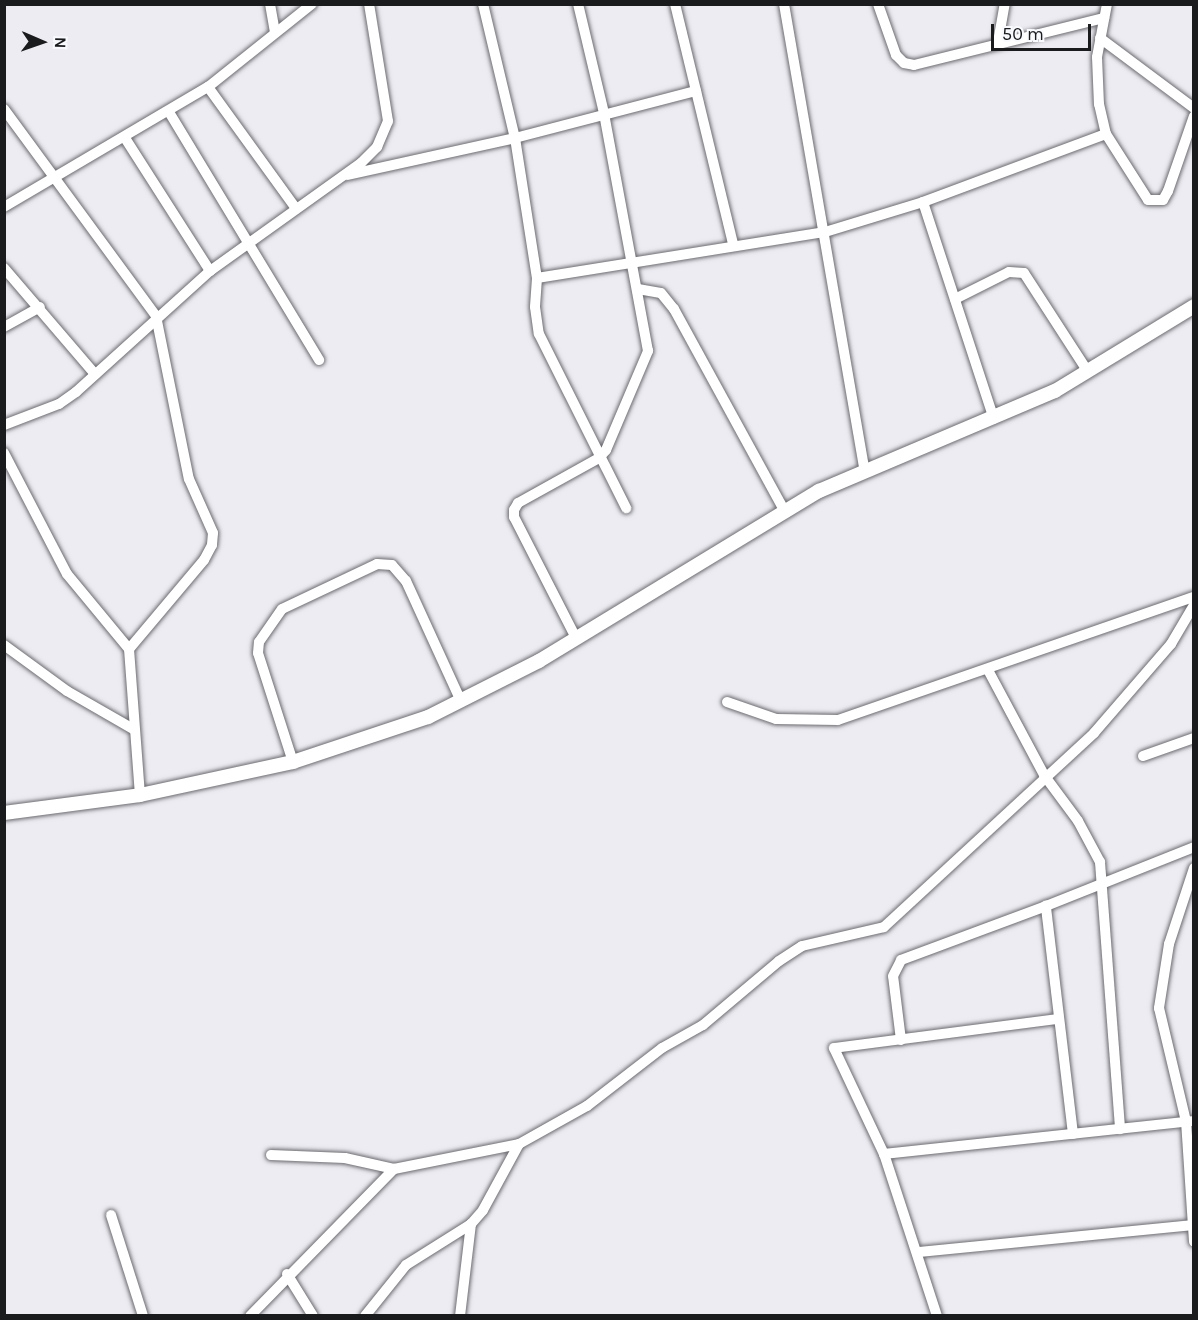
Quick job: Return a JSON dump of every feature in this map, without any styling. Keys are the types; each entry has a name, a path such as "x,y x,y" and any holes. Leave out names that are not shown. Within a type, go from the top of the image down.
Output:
{"street":[{"path":"270,4 275,33"},
{"path":"4,207 125,138 208,87 312,4"},
{"path":"4,425 59,404 95,374 156,316 210,271 377,147 388,121 369,4"},
{"path":"483,4 515,138 537,278 535,307 539,334 599,458 626,507"},
{"path":"576,638 514,518 514,510 518,503 599,458 615,434 648,351 604,113 578,4"},
{"path":"675,4 733,244"},
{"path":"784,4 866,472"},
{"path":"878,4 890,42 904,63 926,63 998,42 1104,18"},
{"path":"998,42 1005,4"},
{"path":"1107,4 1100,38 1096,77 1106,134 1144,195 1157,202 1168,191 1194,116"},
{"path":"1100,38 1194,108"},
{"path":"208,87 295,207"},
{"path":"338,177 515,138 604,113 696,91"},
{"path":"4,109 26,144 56,176 156,316 189,479 213,533 212,546 129,649"},
{"path":"169,112 319,360"},
{"path":"537,278 733,244 825,232 923,202 1106,134"},
{"path":"125,138 210,271"},
{"path":"923,202 994,419"},
{"path":"4,268 40,307 95,374"},
{"path":"955,299 1009,272 1024,273 1088,372"},
{"path":"638,289 661,293 674,309 784,510"},
{"path":"4,813 140,795 293,762 391,732 461,701 576,638 784,510 866,472 994,419 1088,372 1194,306"},
{"path":"4,327 40,307"},
{"path":"4,453 67,574 129,649 140,795"},
{"path":"293,762 258,653 259,642 282,609 377,564 392,565 406,581 461,701"},
{"path":"727,702 776,719 838,720 1194,597"},
{"path":"271,1155 345,1158 394,1169 519,1144 587,1106 662,1048 703,1025 779,961 802,946 884,927 1044,775 1094,733 1172,644 1194,605"},
{"path":"4,645 67,690 134,729"},
{"path":"988,670 1044,775 1086,836 1100,862 1104,882 1120,1129"},
{"path":"1143,756 1194,738"},
{"path":"900,1040 893,976 901,960 1194,848"},
{"path":"1194,868 1169,944 1160,1008 1190,1121 1194,1242"},
{"path":"1046,906 1057,1019 1072,1134"},
{"path":"937,1316 919,1252 885,1154 834,1048 1057,1019"},
{"path":"885,1154 1190,1121"},
{"path":"365,1316 406,1266 471,1224 483,1210 519,1144"},
{"path":"250,1316 287,1274 394,1169"},
{"path":"111,1215 143,1316"},
{"path":"460,1316 471,1224"},
{"path":"919,1252 1193,1225"},
{"path":"287,1274 314,1316"}]}
